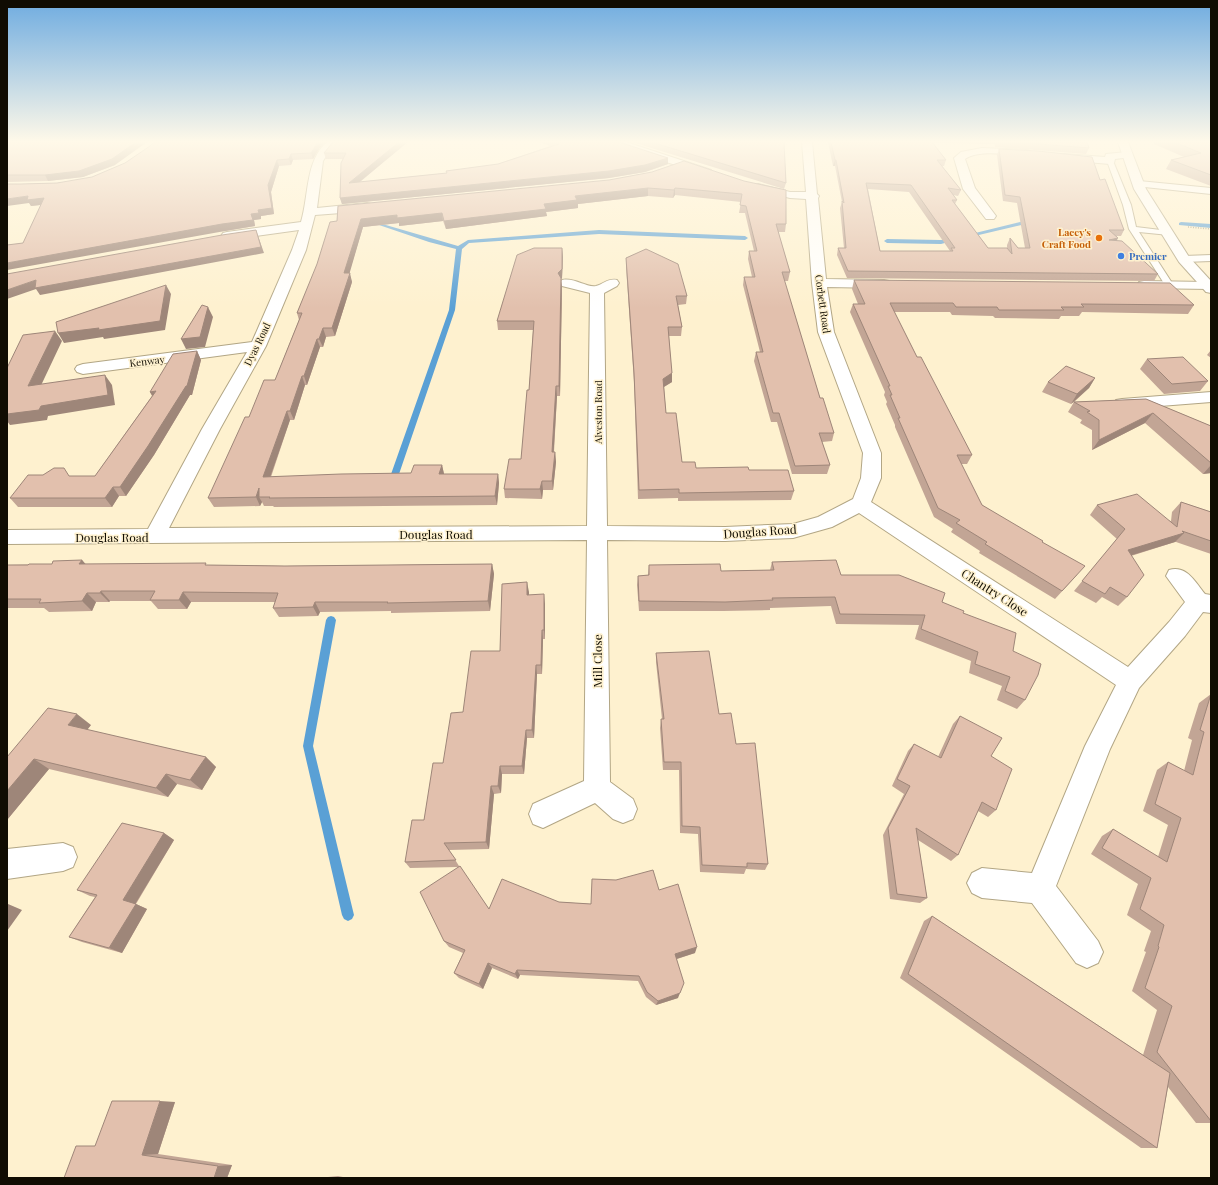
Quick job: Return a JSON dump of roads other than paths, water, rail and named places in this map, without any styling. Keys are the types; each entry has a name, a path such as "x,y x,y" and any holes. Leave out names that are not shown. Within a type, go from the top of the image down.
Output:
{"street":[{"name":"Dyas Road","path":"154,537 211,429 258,346 299,250 308,218 312,197"},
{"name":"Corbett Road","path":"813,197 819,283 826,332 872,453 871,478 865,496 860,504"},
{"path":"976,197 990,216"},
{"path":"1147,197 1184,259 1209,287"},
{"path":"217,237 283,227 308,218 377,206"},
{"path":"975,216 1006,215"},
{"name":"Alveston Road","path":"567,283 605,287 597,533"},
{"path":"819,283 899,284"},
{"path":"1130,285 1209,287"},
{"name":"Kenway","path":"89,353 80,376 258,346"},
{"path":"1108,405 1211,397"},
{"name":"Douglas Road","path":"7,537 597,533 725,534 793,531 825,522 860,504"},
{"name":"Chantry Close","path":"860,504 1130,681"},
{"name":"Mill Close","path":"597,533 598,788"},
{"path":"1040,889 1098,746 1130,681 1177,629 1205,603 1177,576"},
{"path":"543,814 598,788 623,809"},
{"path":"7,864 63,857"},
{"path":"982,883 1040,889 1087,952"}],"lane":[{"path":"1124,197 1133,229 1170,286"},
{"path":"1133,229 1169,233"},
{"path":"1184,259 1211,258"}],"waterway":[{"path":"966,236 1032,221"},
{"path":"381,224 431,241 459,248"},
{"path":"1181,224 1211,226"},
{"path":"459,248 468,242 599,232 745,238"},
{"path":"887,241 941,242 954,239"},
{"path":"394,477 452,310 459,248"},
{"path":"331,620 308,746 348,915"}],"place":[{"name":"Lacey's Craft Food","path":"1099,238"},
{"name":"Premier","path":"1121,256"}]}
